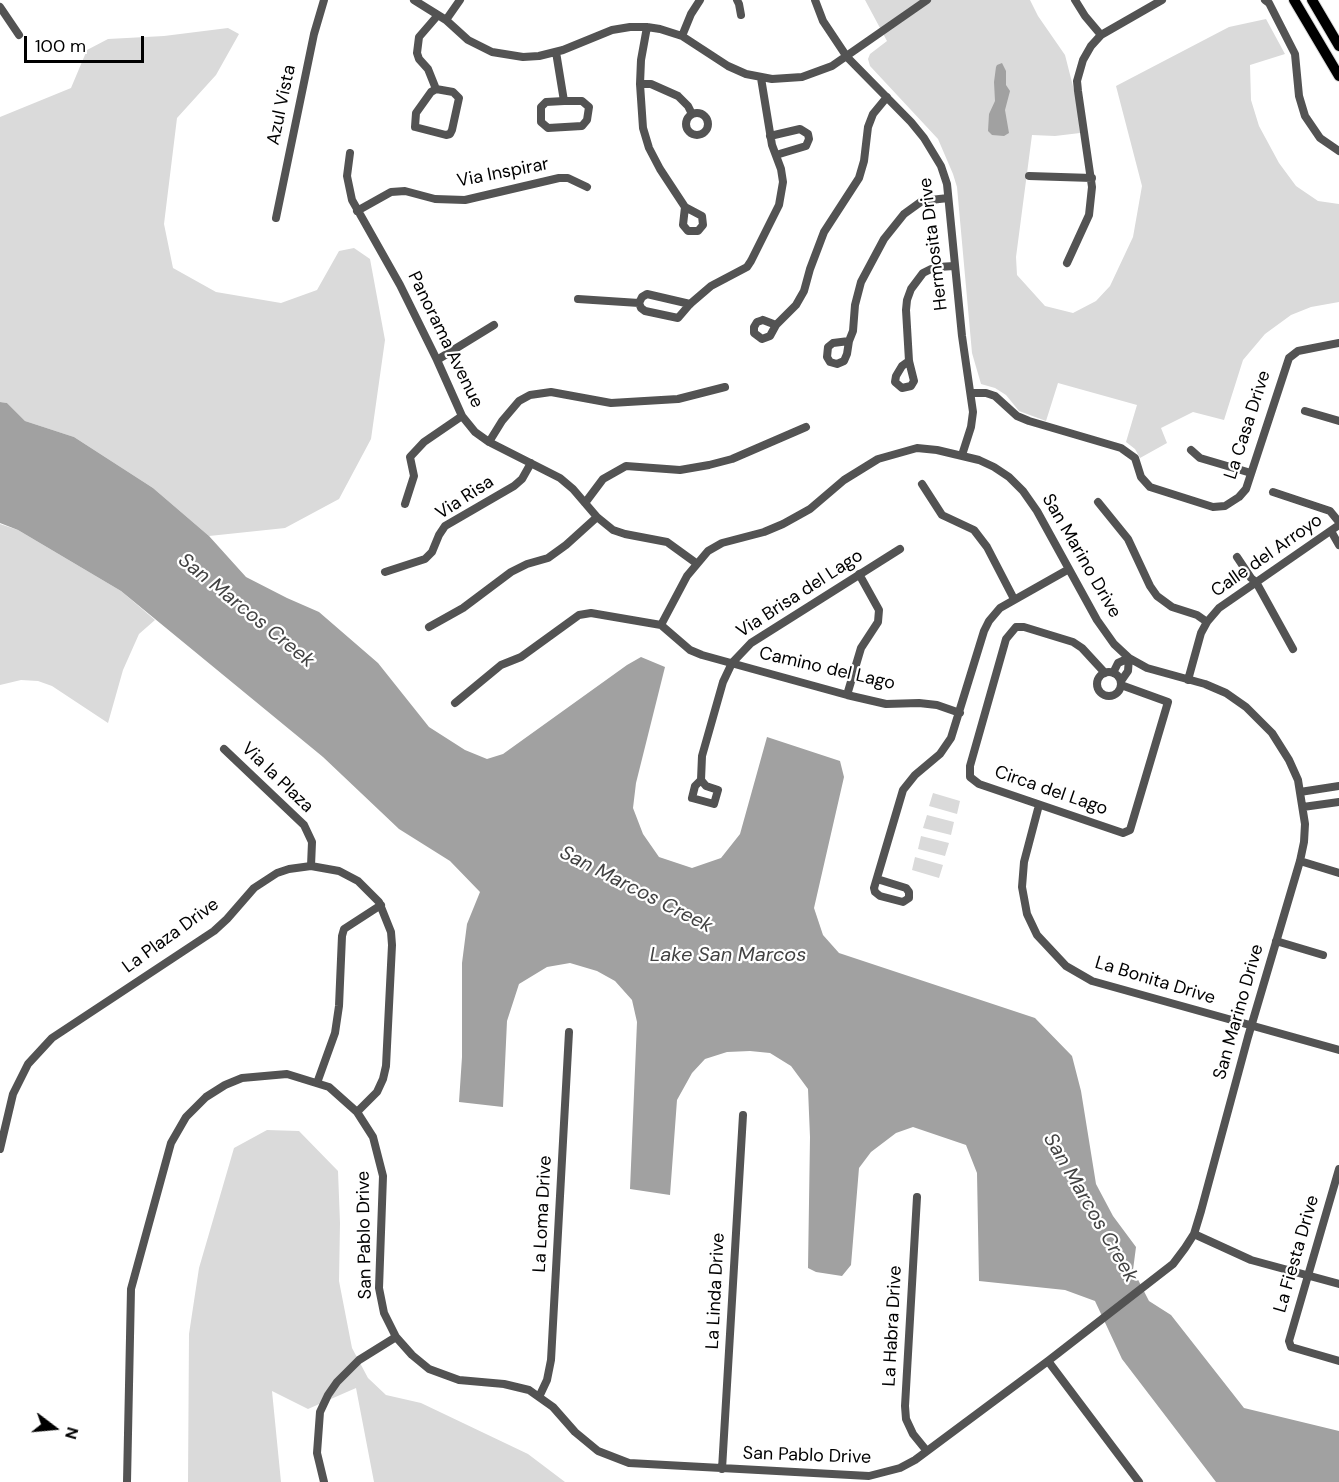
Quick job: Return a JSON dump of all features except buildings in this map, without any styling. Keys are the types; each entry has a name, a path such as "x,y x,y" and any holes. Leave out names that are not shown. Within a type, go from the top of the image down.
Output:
{"main road":[{"path":"1294,0 1339,76"},
{"path":"1312,0 1339,46"}],"street":[{"name":"Azul Vista","path":"276,218 314,34 324,0"},
{"path":"414,0 442,17 468,40 492,52 523,57 539,56 556,52 612,30 630,27 660,28 682,36 728,66 762,78 801,77 817,73 847,57 927,0"},
{"path":"436,89 428,69 417,53 419,37 460,0"},
{"path":"682,36 700,0"},
{"path":"736,0 741,15"},
{"name":"Hermosita Drive","path":"815,0 823,21 847,57 924,138 936,156 947,184 954,266 973,412 971,428 962,455"},
{"path":"1076,0 1084,16 1101,36"},
{"path":"1265,0 1295,54 1299,96 1305,117 1320,138 1339,151"},
{"path":"1067,263 1089,216 1092,187 1077,81 1083,60 1091,46 1101,36 1160,1"},
{"path":"0,7 19,35"},
{"path":"647,27 641,60 640,84 643,128 649,148 660,169 686,207"},
{"path":"556,52 564,101"},
{"path":"639,303 645,311 674,318 680,316 711,286 747,267 752,261 779,205 783,182 770,136 762,78"},
{"path":"640,84 651,84 678,96 692,114"},
{"path":"436,89 453,92 459,98 450,134 415,127 416,113 431,92 436,89"},
{"path":"776,325 796,305 804,291 824,232 859,178 864,161 868,127 873,114 887,98"},
{"path":"564,101 582,101 589,107 587,120 582,126 548,128 541,123 541,107 546,102 564,101"},
{"path":"770,136 800,129 808,134 809,139 806,146 776,155"},
{"name":"Panorama Avenue","path":"350,153 347,176 352,200 400,285 462,416 475,432 489,442 560,478 573,489 597,517 613,530 667,542 696,563"},
{"path":"1029,176 1092,178"},
{"name":"Via Inspirar","path":"357,210 391,192 405,191 435,199 465,200 559,178 568,178 587,187"},
{"path":"849,341 853,332 855,305 861,282 884,239 904,214 922,201 948,198"},
{"path":"909,361 906,310 910,289 923,273 939,267 954,266"},
{"path":"639,303 646,294 690,304"},
{"path":"578,299 639,303"},
{"path":"437,360 494,326"},
{"name":"La Casa Drive","path":"971,393 986,393 995,396 1017,416 1029,421 1122,448 1135,458 1141,477 1150,487 1213,507 1225,506 1239,497 1246,489 1289,358 1298,351 1339,343"},
{"path":"489,442 502,421 519,401 530,395 551,392 611,403 678,399 725,387"},
{"path":"1305,411 1339,421"},
{"path":"405,504 414,476 410,457 424,442 462,416"},
{"path":"585,503 603,479 626,466 680,470 709,465 732,459 806,428"},
{"name":"San Marino Drive","path":"661,625 687,576 708,551 722,543 764,532 810,509 844,480 878,459 917,448 928,448 962,455 994,467 1023,490 1097,620 1114,644 1129,658 1147,668 1226,693 1261,721 1280,743 1298,780 1303,807 1305,824 1300,861 1194,1234 1173,1264 1048,1361"},
{"path":"1191,450 1200,458 1251,473"},
{"name":"Via Risa","path":"385,572 425,559 432,552 445,526 514,486 522,479 531,463"},
{"path":"922,484 942,514 974,530 987,547 1014,599"},
{"path":"1273,492 1330,511 1339,523"},
{"path":"1098,502 1128,539 1157,596 1172,607 1197,615 1206,622"},
{"path":"429,627 464,608 511,572 527,564 548,558 566,546 597,517"},
{"name":"Calle del Arroyo","path":"1188,680 1197,644 1206,622 1219,608 1331,531 1339,523"},
{"path":"1331,531 1339,545"},
{"name":"Via Brisa del Lago","path":"701,780 702,756 723,682 732,663 751,643 900,549"},
{"path":"1237,557 1256,582 1293,649"},
{"path":"877,879 903,790 915,774 940,754 951,738 989,621 1000,608 1069,568"},
{"path":"847,694 861,648 878,622 879,610 859,574"},
{"path":"455,703 501,665 521,657 579,615 591,613 661,625"},
{"name":"Camino del Lago","path":"661,625 690,650 732,663 886,704 937,705 960,713"},
{"name":"Circa del Lago","path":"1016,627 1024,627 1073,642 1121,683 1168,702 1134,825 1130,830 1123,833 978,784 970,777 970,766 1006,639 1016,627"},
{"path":"1129,658 1128,670 1115,695 1104,695 1098,689 1098,682 1118,663 1129,658"},
{"name":"Via la Plaza","path":"224,749 304,825 312,842 311,866"},
{"path":"1300,792 1339,786"},
{"path":"1303,807 1339,802"},
{"name":"La Bonita Drive","path":"1039,805 1024,862 1022,886 1027,914 1037,935 1066,966 1092,981 1339,1050"},
{"path":"1300,861 1339,873"},
{"name":"La Plaza Drive","path":"0,1149 13,1094 28,1064 52,1038 214,931 254,888 289,868 311,866 339,871 358,881 372,893 381,905 391,932 386,1066 377,1092 357,1112"},
{"path":"317,1083 335,1033 344,929 381,905"},
{"path":"1276,941 1323,955"},
{"name":"La Loma Drive","path":"539,1397 547,1380 551,1360 569,1032"},
{"name":"San Pablo Drive","path":"127,1482 131,1289 171,1143 186,1118 206,1096 242,1078 287,1074 329,1087 357,1112 373,1137 383,1176 379,1288 384,1313 396,1337 412,1355 429,1369 459,1380 504,1384 528,1390 553,1407 575,1432 598,1451 629,1463 869,1476 900,1468 915,1460 1048,1361"},
{"name":"La Linda Drive","path":"722,1469 743,1115"},
{"name":"La Fiesta Drive","path":"1339,1169 1289,1341 1291,1347 1339,1361"},
{"name":"La Habra Drive","path":"917,1197 905,1406 906,1419 913,1434 926,1450"},
{"path":"1329,1205 1339,1208"},
{"path":"1194,1234 1251,1260 1339,1284"},
{"path":"324,1482 317,1453 320,1412 328,1395 337,1382 359,1360 396,1337"},
{"path":"1048,1361 1139,1482"}],"shaded area":[{"path":"865,0 1030,0 1038,16 1065,55 1078,106 1080,133 1055,136 1032,135 1016,257 1017,275 1045,306 1073,313 1096,301 1110,286 1133,237 1142,186 1116,86 1229,27 1266,19 1285,54 1250,65 1251,100 1259,126 1279,163 1296,186 1318,201 1339,204 1339,302 1311,307 1291,315 1265,334 1243,360 1224,420 1193,412 1161,428 1167,443 1140,458 1135,449 1126,442 1137,405 1058,383 1046,421 1019,411 1006,395 995,388 981,384 972,353 957,187 938,139 870,66 868,59 870,54 887,41"},
{"path":"228,28 239,34 216,75 177,118 164,224 173,268 216,292 281,303 317,290 339,251 354,248 370,259 385,340 371,439 339,499 285,528 209,536 153,488 74,437 25,421 7,403 0,402 0,117 71,88 87,50 108,39 164,36"},
{"path":"0,524 18,530 121,591 155,620 139,634 123,670 108,723 52,686 38,681 21,680 0,685"},
{"path":"933,793 960,801 957,814 929,806"},
{"path":"927,815 954,822 951,835 923,828"},
{"path":"921,836 949,843 945,856 918,849"},
{"path":"915,857 943,865 939,878 912,870"},
{"path":"267,1130 299,1131 338,1171 339,1281 352,1348 368,1378 386,1395 421,1403 528,1454 565,1482 374,1482 356,1388 308,1409 272,1391 281,1482 188,1482 189,1334 199,1268 234,1148"}],"water":[{"path":"1002,63 1006,71 1006,85 1010,91 1005,110 1009,133 1004,136 992,135 988,131 989,114 995,101 996,67"},
{"name":"Lake San Marcos","path":"0,402 7,403 25,421 74,437 153,488 209,536 246,577 319,612 378,663 429,727 465,750 487,759 503,754 641,657 665,667 636,783 633,808 643,834 659,857 692,868 721,858 740,834 767,737 840,761 844,777 814,908 823,935 839,953 1035,1018 1072,1056 1081,1091 1096,1184 1113,1216 1136,1247 1133,1270 1149,1301 1171,1315 1244,1408 1339,1431 1339,1482 1216,1482 1122,1359 1095,1301 1065,1290 979,1281 977,1173 966,1145 913,1127 896,1133 871,1152 859,1168 851,1265 842,1276 816,1272 808,1268 810,1137 808,1089 791,1066 770,1053 727,1052 705,1059 692,1073 677,1100 670,1195 630,1189 637,1022 632,1000 615,981 597,971 570,963 547,967 519,984 507,1021 503,1107 459,1102 462,1057 462,963 467,924 480,892 450,861 399,829 323,757 121,591 18,530 0,523"}],"water label":[{"name":"San Marcos Creek","path":"246,611"},
{"name":"San Marcos Creek","path":"636,890"},
{"name":"San Marcos Creek","path":"1090,1208"}]}
